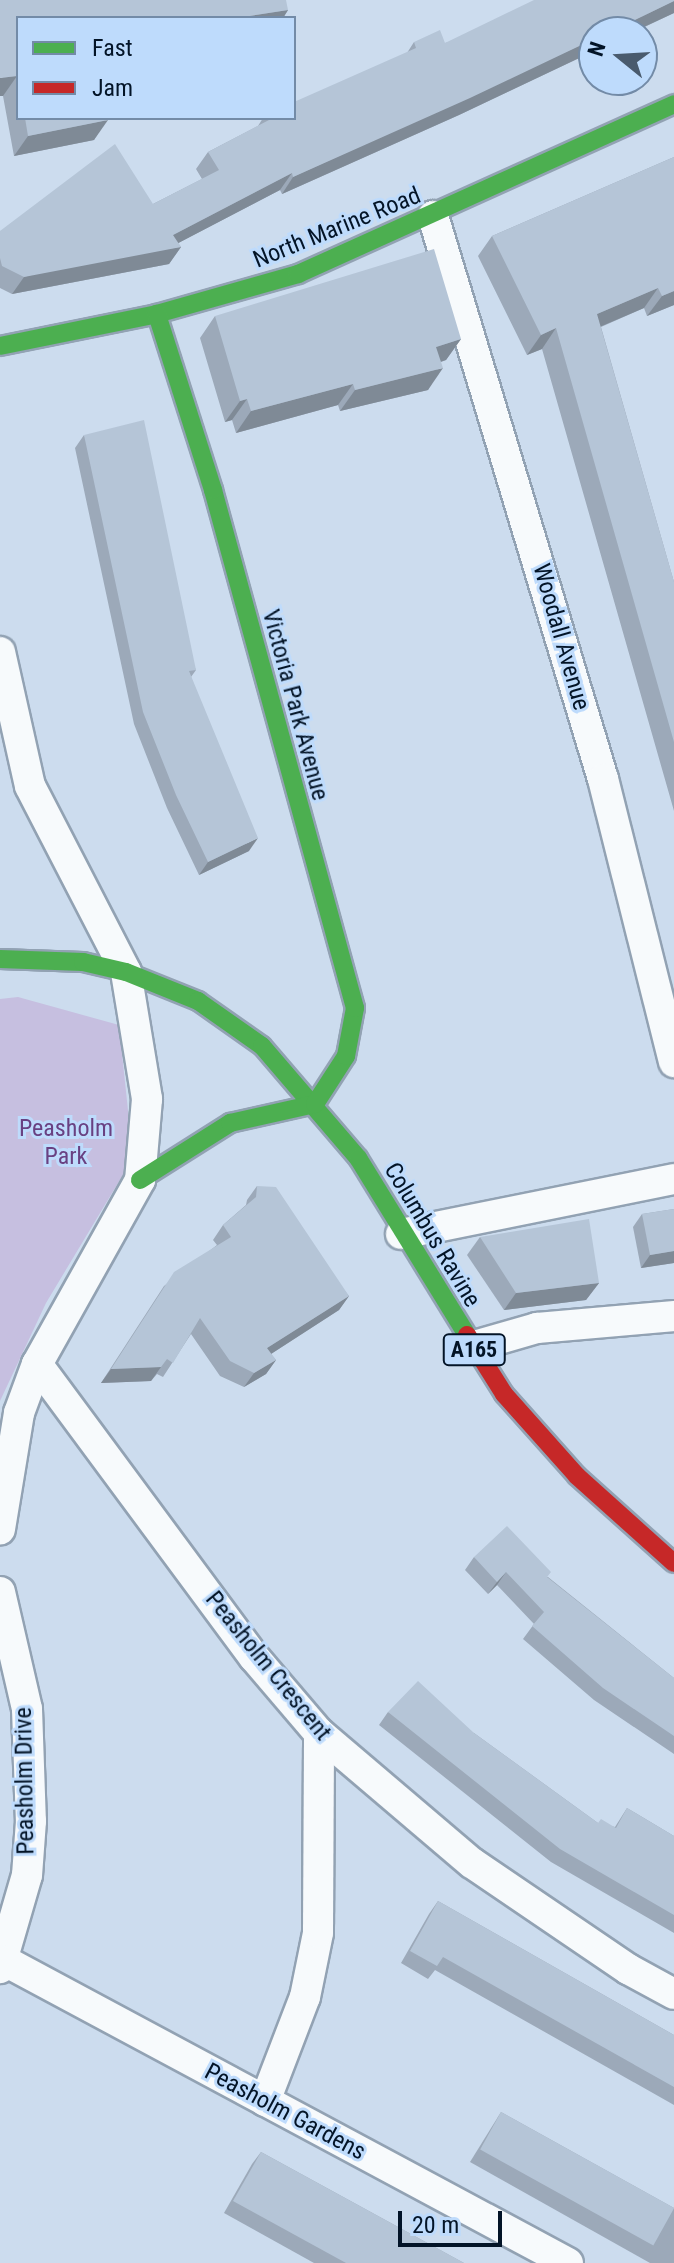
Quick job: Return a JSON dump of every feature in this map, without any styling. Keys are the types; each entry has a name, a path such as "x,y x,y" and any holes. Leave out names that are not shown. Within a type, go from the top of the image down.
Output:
{"main road":[{"name":"North Marine Road","path":"0,346 157,314 298,274 433,216 674,104"},
{"name":"Victoria Park Avenue","path":"157,314 210,479 355,1008 346,1056 315,1104"},
{"name":"A165","path":"0,959 68,960 126,972 163,984 231,1022 262,1046 315,1104"},
{"path":"140,1180 230,1123 315,1104"},
{"name":"Columbus Ravine","path":"315,1104 358,1158 471,1347 539,1437 674,1563"}],"street":[{"name":"Woodall Avenue","path":"433,216 603,779 674,1062"},
{"path":"0,652 30,786 126,972 147,1099 140,1180 37,1364 10,1450 0,1529"},
{"path":"401,1234 674,1179"},
{"path":"471,1347 537,1328 674,1316"},
{"name":"Peasholm Crescent","path":"37,1364 254,1657 319,1733 472,1863 628,1969 674,1994"},
{"name":"Peasholm Drive","path":"0,1592 27,1709 31,1821 27,1875 1,1964"},
{"path":"265,2101 305,1997 318,1933 319,1733"},
{"name":"Peasholm Gardens","path":"1,1964 568,2263"}],"green space":[{"name":"Peasholm Park","path":"18,997 119,1025 133,1158 46,1303 0,1401 0,999"}],"building":[{"path":"0,0 286,0 288,10 250,16 16,16 16,76 0,78"},
{"path":"534,0 674,0 643,16 578,16 578,47 293,177 292,173 173,235 181,247 24,277 2,266 0,231 115,144 153,204 219,170 208,152 269,120 296,120 296,101 416,48 414,42 440,30 445,43"},
{"path":"25,120 108,120 28,136"},
{"path":"674,157 674,291 662,296 658,288 597,314 674,582 674,742 556,328 541,335 492,236"},
{"path":"434,249 461,339 436,347 443,368 355,390 353,384 251,411 247,399 240,401 215,316"},
{"path":"144,420 196,670 189,671 258,838 208,862 176,795 143,712 84,435"},
{"path":"257,1186 276,1187 349,1296 267,1348 276,1360 254,1373 230,1361 200,1318 173,1363 167,1359 161,1367 111,1369 174,1272 231,1237 223,1225 256,1197"},
{"path":"674,1209 674,1251 650,1255 642,1214"},
{"path":"589,1219 599,1283 516,1293 480,1237"},
{"path":"507,1526 551,1572 547,1577 674,1678 674,1736 603,1688 532,1626 544,1612 506,1572 497,1582 474,1557"},
{"path":"418,1681 474,1733 598,1823 601,1819 616,1828 627,1808 674,1836 674,1915 560,1849 388,1712"},
{"path":"438,1901 674,2035 674,2087 443,1957 437,1966 410,1951"},
{"path":"501,2112 674,2208 653,2246 480,2150"},
{"path":"261,2152 464,2263 346,2263 233,2201"}],"traffic: fast":[{"path":"0,346 157,314 298,274 674,104"},
{"path":"140,1180 230,1123 315,1104 346,1056 355,1008 213,490 157,314"},
{"path":"0,959 83,962 126,972 198,1001 262,1046 358,1158 467,1335"}],"traffic: jam":[{"path":"467,1335 504,1394 577,1476 674,1563"}]}
